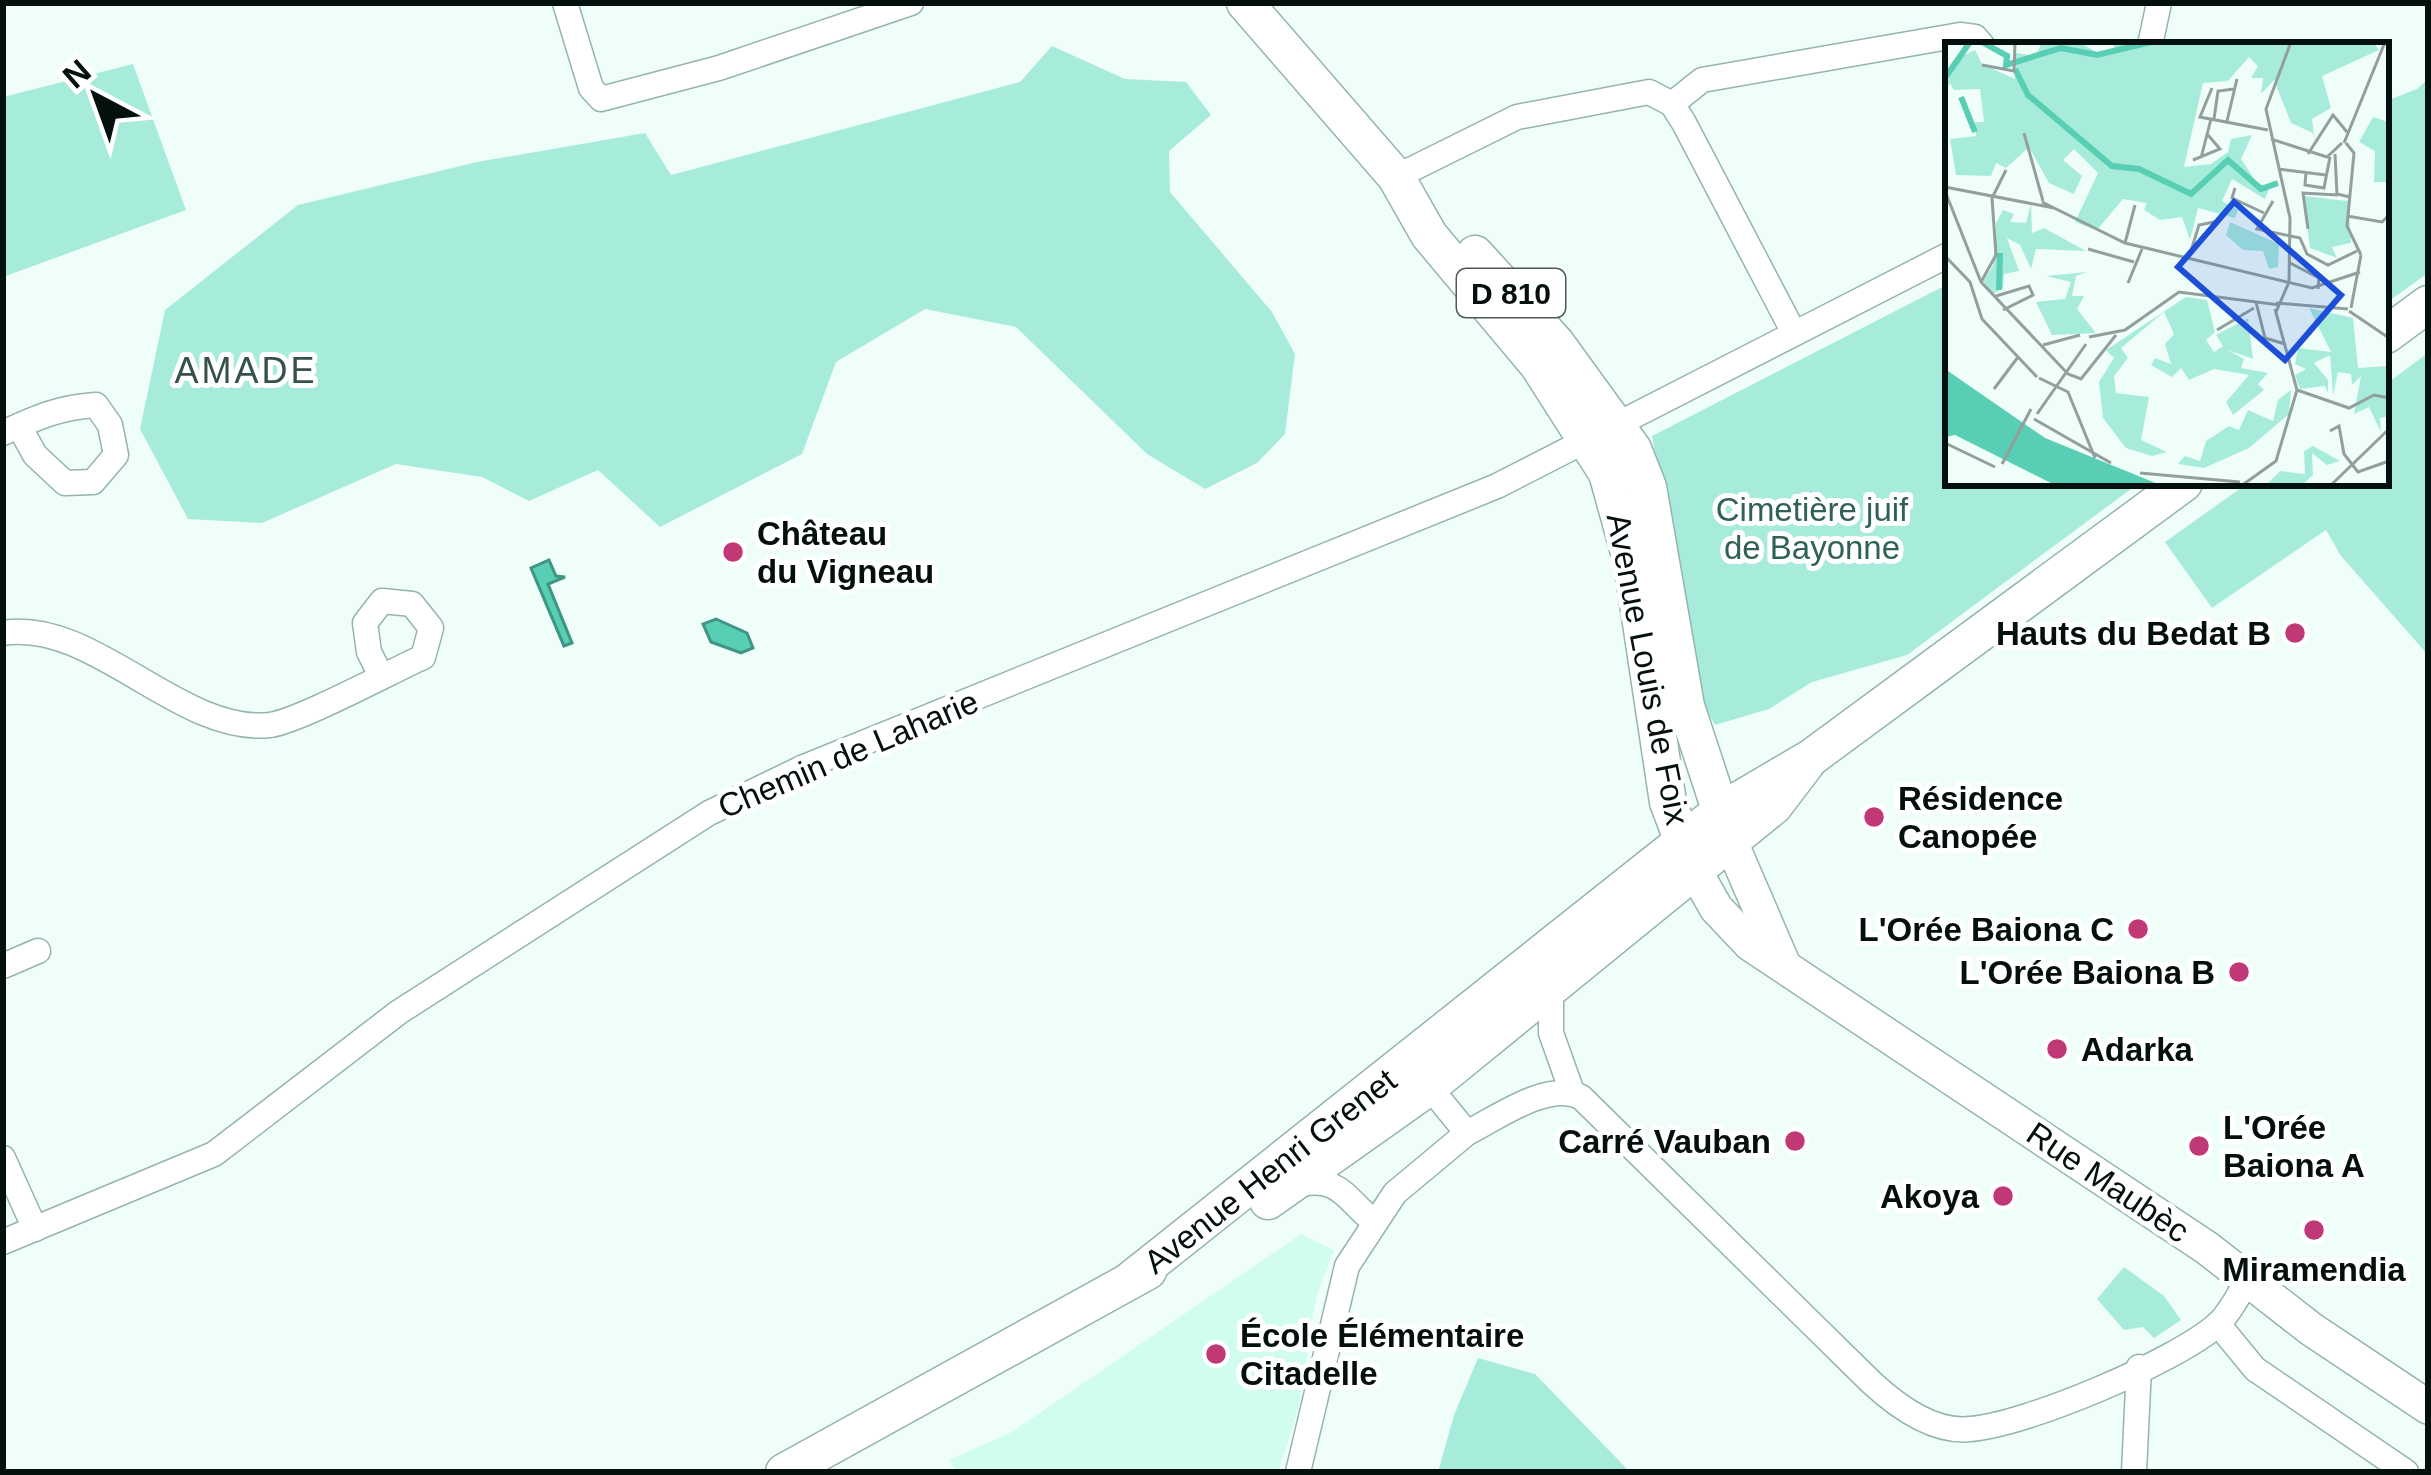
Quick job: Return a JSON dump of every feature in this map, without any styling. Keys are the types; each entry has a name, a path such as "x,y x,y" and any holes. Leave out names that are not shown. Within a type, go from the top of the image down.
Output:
{"main road":[{"name":"Avenue Louis de Foix","path":"1245,3 1396,177 1434,203 1648,487 1686,706 1726,825"},
{"path":"2389,333 2428,304"},
{"name":"Avenue Louis de Foix","path":"1601,429 1606,473 1632,562 1668,802 1688,855"},
{"path":"1688,855 1726,825 1774,806 1812,757 2180,486"},
{"path":"1726,825 1783,963"},
{"name":"Rue Maubèc","path":"1688,855 1726,919 1750,944 2249,1278 2312,1329 2428,1408"},
{"name":"Avenue Henri Grenet","path":"1129,1281 1551,983 1688,855"},
{"name":"Avenue Henri Grenet","path":"784,1472 1291,1186 1688,855"}],"street":[{"path":"565,3 591,88 601,99 719,68 911,3"},
{"path":"2151,42 2159,3"},
{"path":"1672,104 1702,80 1960,35 1979,42"},
{"path":"1396,177 1517,117 1649,92 1672,104 1793,333"},
{"name":"Chemin de Laharie","path":"3,1242 214,1154 399,1012 710,813 804,767 1497,486 1945,257"},
{"path":"3,633 69,643 215,717 271,724 381,676"},
{"path":"3,966 38,951"},
{"path":"1551,983 1552,1033 1572,1092 1872,1383 1895,1403 1936,1424 1968,1430 2006,1421 2139,1367 2218,1324 2249,1278"},
{"path":"1420,1074 1467,1133"},
{"path":"1298,1472 1321,1390 1335,1298 1373,1221 1395,1193 1467,1133 1531,1100 1572,1092"},
{"path":"3,1158 35,1229"},
{"path":"1291,1186 1329,1181 1373,1221"},
{"path":"2218,1324 2254,1369 2406,1472"},
{"path":"2134,1472 2139,1367"}],"shaded area":[{"path":"549,560 556,576 565,577 548,584 572,643 564,646 531,568"},
{"path":"716,619 747,633 753,648 741,653 711,642 703,624"},
{"name":"École Élémentaire Citadelle","path":"1301,1234 1334,1250 1316,1298 1298,1410 1278,1472 957,1472 949,1460 1012,1432"}],"green space":[{"path":"1052,46 1125,79 1186,82 1211,115 1169,151 1170,192 1272,312 1295,354 1285,434 1257,463 1205,489 1147,454 1016,327 925,309 836,362 802,454 660,527 598,470 529,501 482,477 396,464 262,523 188,519 140,429 165,310 298,205 477,162 645,133 671,175 1020,82"},
{"path":"133,64 186,210 3,277 3,97"},
{"path":"2428,79 2428,273 2389,301 2389,100 2417,89"},
{"name":"Cimetière juif de Bayonne","path":"1945,286 1945,486 2135,486 1907,655 1812,682 1769,709 1715,725 1695,691 1652,436"},
{"path":"2428,353 2428,655 2341,556 2326,530 2212,608 2165,542 2244,486 2389,486 2389,382"},
{"path":"2124,1267 2164,1296 2181,1320 2154,1338 2143,1327 2124,1330 2097,1299"},
{"path":"1478,1358 1535,1374 1630,1472 1438,1472 1454,1415"}],"place":[{"name":"Château du Vigneau","path":"733,552"},
{"name":"Hauts du Bedat B","path":"2295,633"},
{"name":"Résidence Canopée","path":"1874,817"},
{"name":"L'Orée Baiona C","path":"2138,929"},
{"name":"L'Orée Baiona B","path":"2239,972"},
{"name":"Adarka","path":"2057,1049"},
{"name":"Carré Vauban","path":"1795,1141"},
{"name":"L'Orée Baiona A","path":"2199,1146"},
{"name":"Akoya","path":"2003,1196"},
{"name":"Miramendia","path":"2314,1230"},
{"name":"École Élémentaire Citadelle","path":"1216,1354"}],"district":[{"name":"AMADE","path":"246,370"}]}
